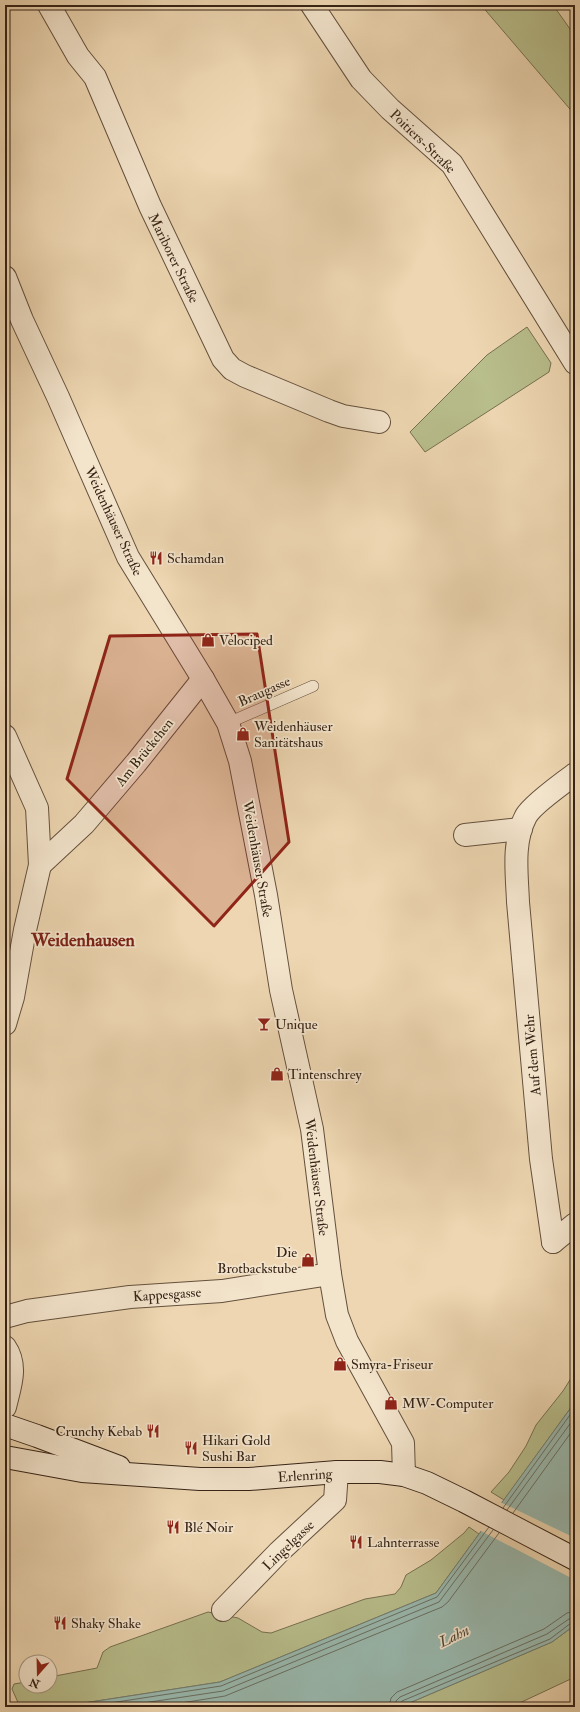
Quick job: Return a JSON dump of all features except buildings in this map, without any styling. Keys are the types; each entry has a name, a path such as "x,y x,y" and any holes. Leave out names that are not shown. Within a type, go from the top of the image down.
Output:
{"street":[{"name":"Mariborer Straße","path":"50,5 78,56 95,77 150,206 223,359 232,369 245,376 329,411 343,416 379,422"},
{"name":"Poitiers-Straße","path":"312,5 361,79 390,109 452,164 575,363"},
{"name":"Weidenhäuser Straße","path":"5,277 22,320 58,397 128,557 203,679 228,723 240,761 266,895 281,990 312,1129 330,1274 337,1315 347,1340 403,1443 404,1475"},
{"name":"Am Brückchen","path":"40,865 84,824 136,763 203,679"},
{"path":"5,736 37,808 40,865 25,930 13,997 5,1024"},
{"name":"Auf dem Wehr","path":"575,774 558,786 526,815 518,839 516,867 541,1159 553,1242 575,1224"},
{"path":"465,835 522,829"},
{"name":"Kappesgasse","path":"5,1317 27,1311 130,1296 222,1291 330,1274"},
{"path":"5,1347 10,1355 13,1373 5,1407"},
{"name":"Erlenring","path":"5,1425 140,1475"},
{"name":"Erlenring","path":"5,1457 82,1471 200,1479 249,1479 337,1472 380,1472 404,1475 427,1483 575,1559"},
{"name":"Lingelgasse","path":"223,1610 279,1552 335,1500 337,1472"}],"lane":[{"name":"Braugasse","path":"228,723 313,686"}],"highlighted area":[{"path":"257,634 289,842 214,926 67,779 110,636"}],"green space":[{"path":"481,5 553,5 575,36 575,115"},
{"path":"527,327 551,363 549,372 425,452 410,432 487,355"},
{"path":"575,1372 575,1402 504,1500 491,1492 509,1472 526,1446 536,1425 563,1391"},
{"path":"469,1527 479,1534 436,1593 220,1682 58,1707 20,1707 12,1689 14,1684 18,1683 18,1694 58,1694 58,1675 97,1668 103,1652 110,1647 208,1612 238,1618 262,1632 271,1633 365,1599 395,1594 401,1587 406,1575 431,1560 464,1533"},
{"path":"575,1625 575,1677 511,1707 400,1707 552,1642"}],"water":[{"name":"Lahn","path":"575,1402 575,1625 552,1642 400,1707 58,1707 220,1682 436,1593"}],"pier":[{"path":"500,1502 575,1538 575,1580 479,1530"}],"place":[{"name":"Schamdan","path":"156,558"},
{"name":"Velociped","path":"208,640"},
{"name":"Weidenhäuser Sanitätshaus","path":"243,734"},
{"name":"Unique","path":"264,1024"},
{"name":"Tintenschrey","path":"277,1074"},
{"name":"Die Brotbackstube","path":"308,1260"},
{"name":"Smyra-Friseur","path":"340,1364"},
{"name":"MW-Computer","path":"391,1403"},
{"name":"Crunchy Kebab","path":"153,1431"},
{"name":"Hikari Gold Sushi Bar","path":"191,1448"},
{"name":"Blé Noir","path":"173,1527"},
{"name":"Lahnterrasse","path":"356,1542"},
{"name":"Shaky Shake","path":"60,1623"}],"district":[{"name":"Weidenhausen","path":"83,940"}]}
